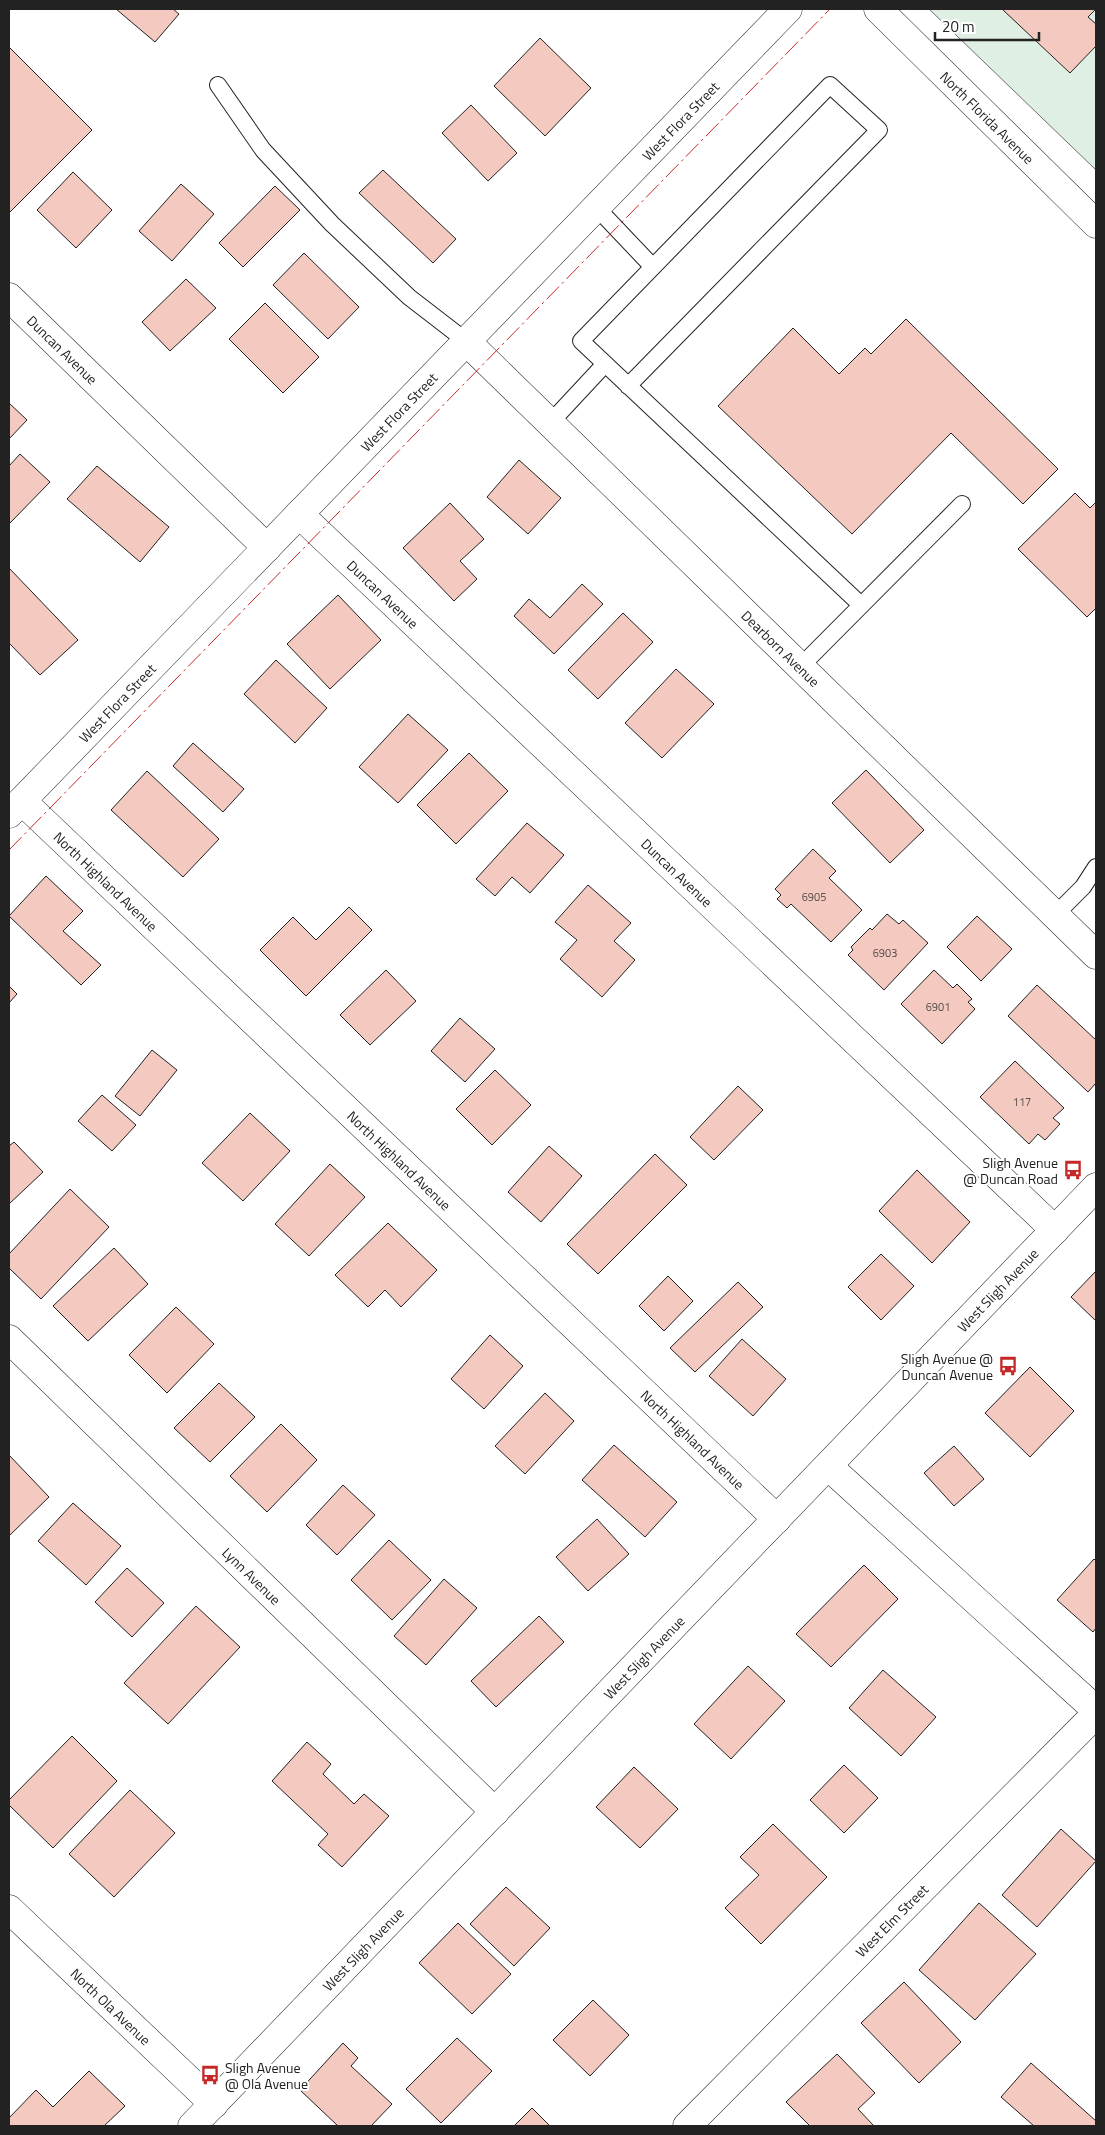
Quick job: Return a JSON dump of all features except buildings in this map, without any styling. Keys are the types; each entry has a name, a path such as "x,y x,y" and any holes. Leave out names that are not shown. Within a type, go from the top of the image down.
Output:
{"street":[{"name":"West Flora Street","path":"15,808 788,9"},
{"name":"North Florida Avenue","path":"878,9 1096,224"},
{"name":"Duncan Avenue","path":"9,297 267,548"},
{"name":"Dearborn Avenue","path":"466,341 1096,955"},
{"name":"Duncan Avenue","path":"299,514 1055,1230"},
{"name":"North Highland Avenue","path":"15,808 777,1519"},
{"name":"West Sligh Avenue","path":"192,2126 1096,1187"},
{"name":"Lynn Avenue","path":"9,1339 495,1812"},
{"path":"828,1466 1096,1710"},
{"name":"West Elm Street","path":"687,2126 1096,1714"},
{"name":"North Ola Avenue","path":"9,1910 214,2104"}],"lane":[{"path":"218,85 263,150 332,224 408,297 466,341"},
{"path":"628,386 879,130 830,85 652,266 581,342 861,605"},
{"path":"596,207 652,266"},
{"path":"550,423 606,364"},
{"path":"800,667 962,504"},
{"path":"1055,915 1083,887 1096,866"}],"green space":[{"path":"929,9 1096,9 1096,170"}],"power":[{"path":"9,850 830,9"}],"place":[{"name":"Sligh Avenue @ Duncan Road","path":"1073,1170"},
{"name":"Sligh Avenue @ Duncan Avenue","path":"1008,1366"},
{"name":"Sligh Avenue @ Ola Avenue","path":"210,2075"}]}
